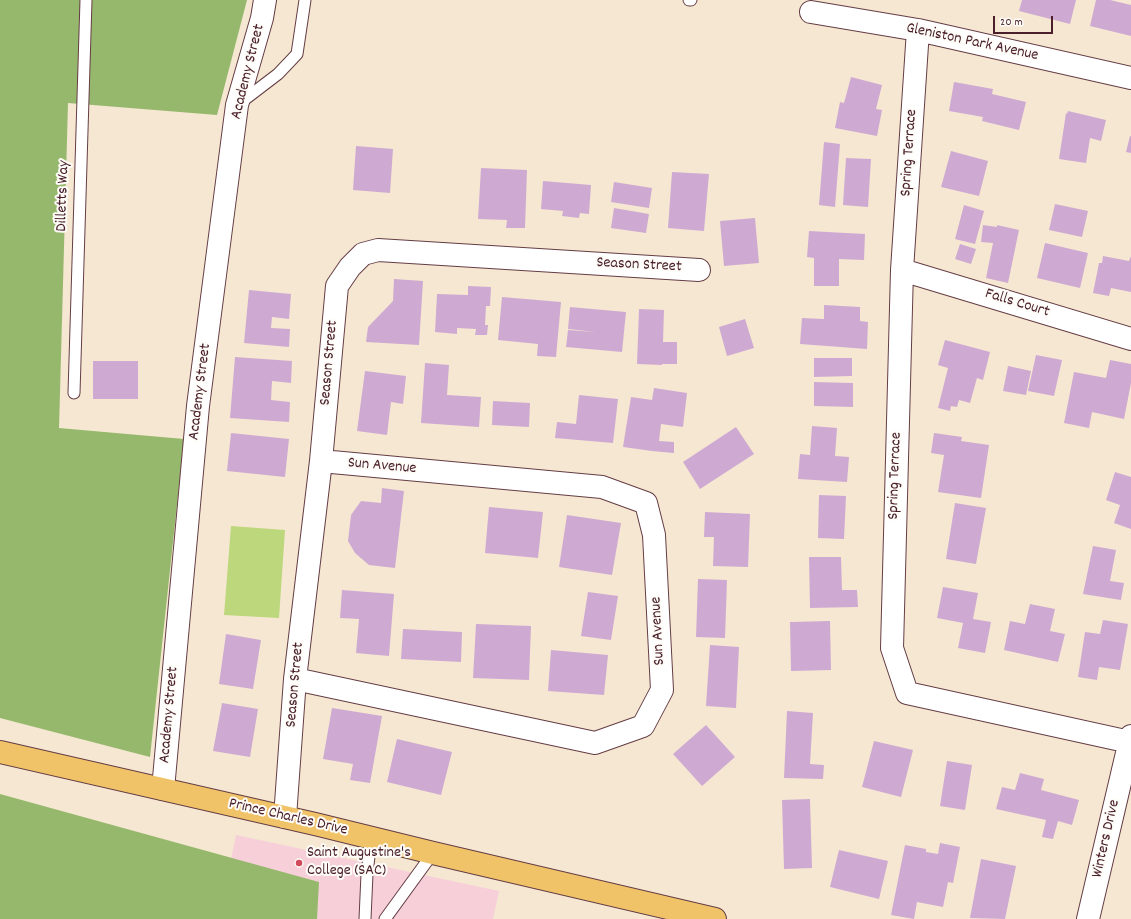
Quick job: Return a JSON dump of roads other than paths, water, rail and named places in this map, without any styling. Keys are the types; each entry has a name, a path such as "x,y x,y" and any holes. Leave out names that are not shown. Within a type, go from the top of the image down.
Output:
{"highway":[{"name":"Prince Charles Drive","path":"0,752 285,817 715,919"}],"street":[{"name":"Academy Street","path":"163,789 198,406 238,105 262,18 265,0"},
{"name":"Gleniston Park Avenue","path":"811,12 918,30 1131,78"},
{"name":"Spring Terrace","path":"918,30 902,270 892,648 907,693 1130,739"},
{"name":"Season Street","path":"285,817 295,679 321,461 337,286 350,267 363,254 378,250 699,270"},
{"name":"Falls Court","path":"902,270 1131,339"},
{"name":"Sun Avenue","path":"295,679 595,743 643,726 662,690 654,535 646,503 602,487 321,461"},
{"name":"Winters Drive","path":"1088,919 1130,739"}],"lane":[{"name":"Dilletts Way","path":"74,393 86,0"},
{"path":"238,105 278,74 297,54 305,0"},
{"path":"365,919 367,874 371,838"},
{"path":"385,919 433,853"}],"place":[{"name":"Saint Augustine's College (SAC)","path":"299,863"}]}
